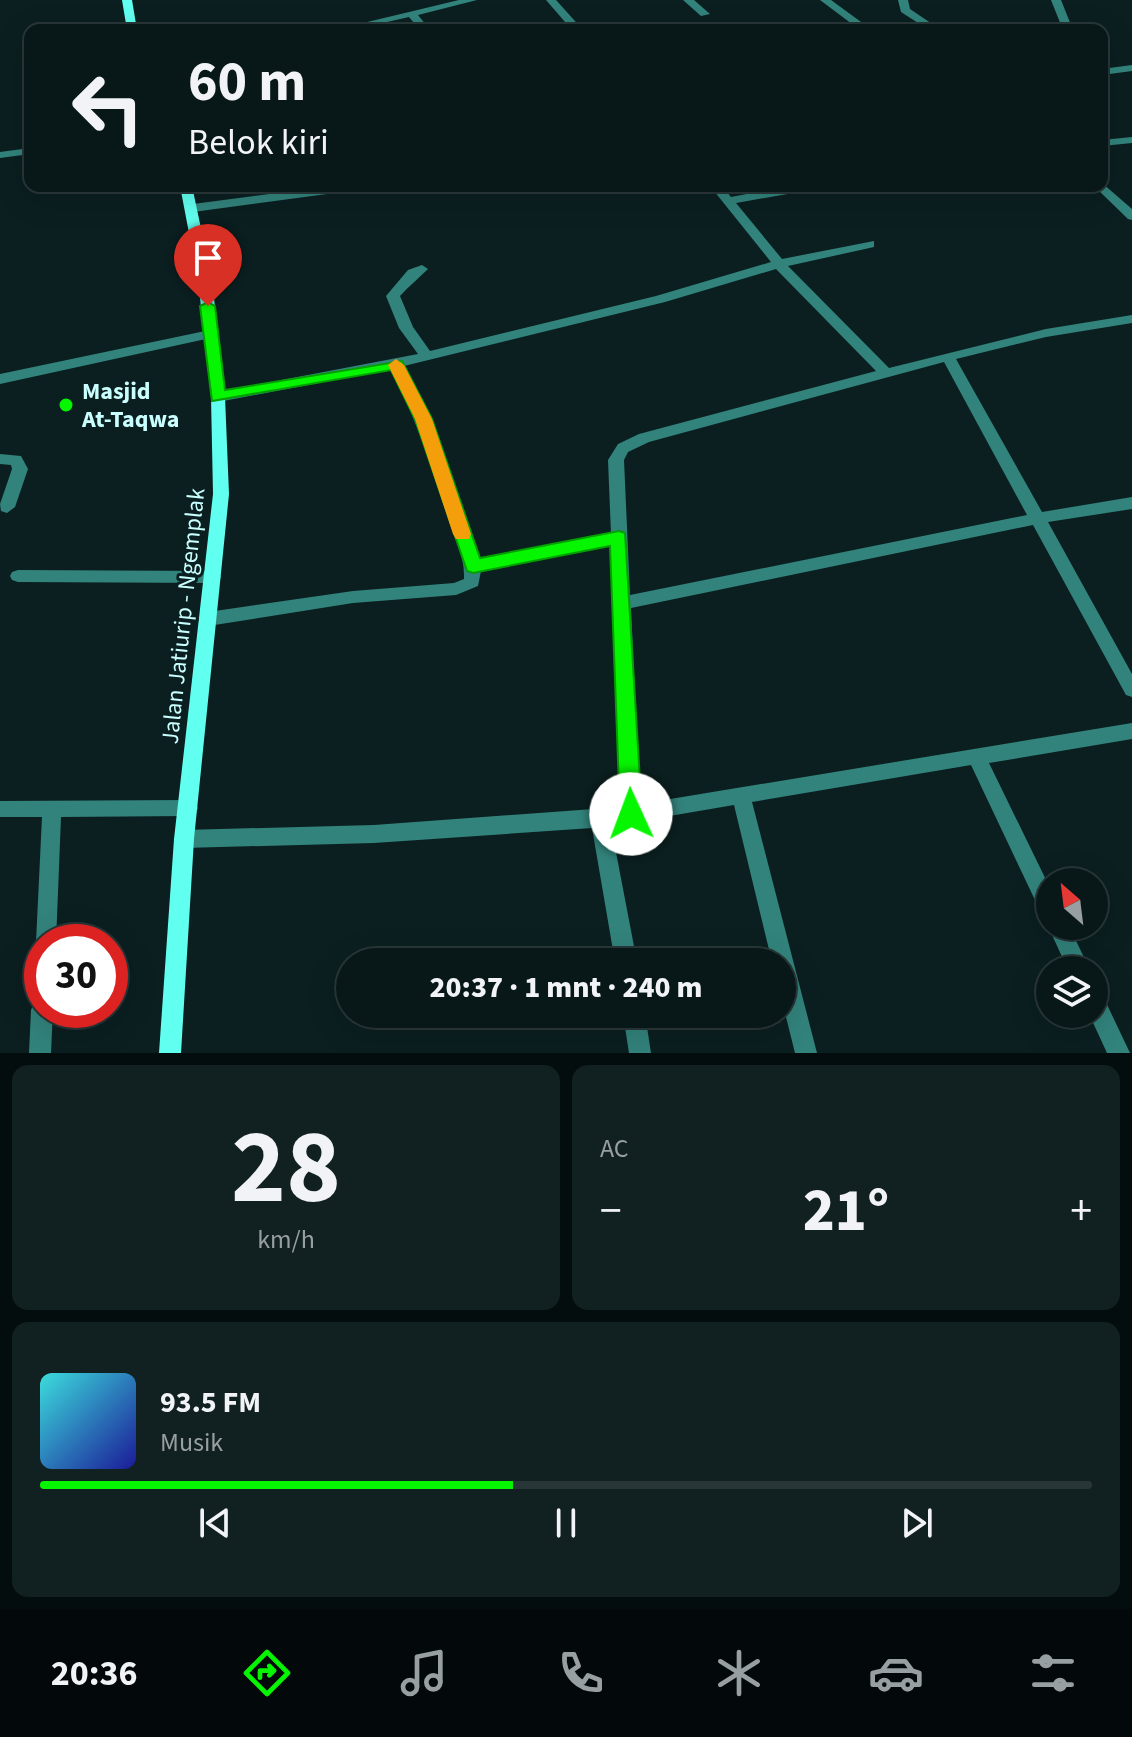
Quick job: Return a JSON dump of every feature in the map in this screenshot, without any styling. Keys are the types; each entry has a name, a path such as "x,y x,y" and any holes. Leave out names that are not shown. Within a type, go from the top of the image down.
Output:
{"street":[{"path":"127,0 131,24"},
{"path":"366,24 472,0"},
{"path":"551,0 573,24"},
{"path":"688,0 705,14"},
{"path":"825,0 859,24"},
{"path":"903,0 905,10 927,24"},
{"path":"1056,0 1066,24"},
{"path":"412,14 420,24"},
{"path":"1108,71 1132,68"},
{"path":"1108,142 1132,140"},
{"path":"0,155 24,152"},
{"name":"Jalan Jatiurip - Ngemplak","path":"170,1053 184,839 221,494 218,397 193,208 188,192"},
{"path":"193,208 312,192"},
{"path":"721,192 779,264 886,373"},
{"path":"729,201 778,192"},
{"path":"1106,192 1132,216"},
{"path":"218,397 396,364 660,299 779,264 870,244"},
{"path":"422,269 393,296 406,328 426,355"},
{"path":"631,814 616,460 623,448 644,438 948,357 1046,333 1132,319"},
{"path":"0,379 210,334"},
{"path":"948,357 1040,518 1132,690"},
{"path":"208,619 353,597 456,589 472,582 473,566 424,419 396,364"},
{"path":"0,459 16,460 20,469 7,507"},
{"path":"624,603 1040,518 1132,503"},
{"path":"473,566 619,538"},
{"path":"18,576 213,577"},
{"path":"184,839 374,834 600,819 1132,731"},
{"path":"976,756 1036,881"},
{"path":"741,796 806,1053"},
{"path":"47,924 52,808"},
{"path":"0,809 188,808"},
{"path":"600,819 623,948"},
{"path":"40,1053 41,1028"},
{"path":"636,1028 640,1053"},
{"path":"1107,1028 1119,1053"}],"slow traffic":[{"path":"396,365 424,419 462,534"}],"place":[{"name":"Masjid At-Taqwa","path":"66,405"}],"route":[{"path":"208,306 218,397 396,364 424,419 473,566 619,538 631,814"}]}
